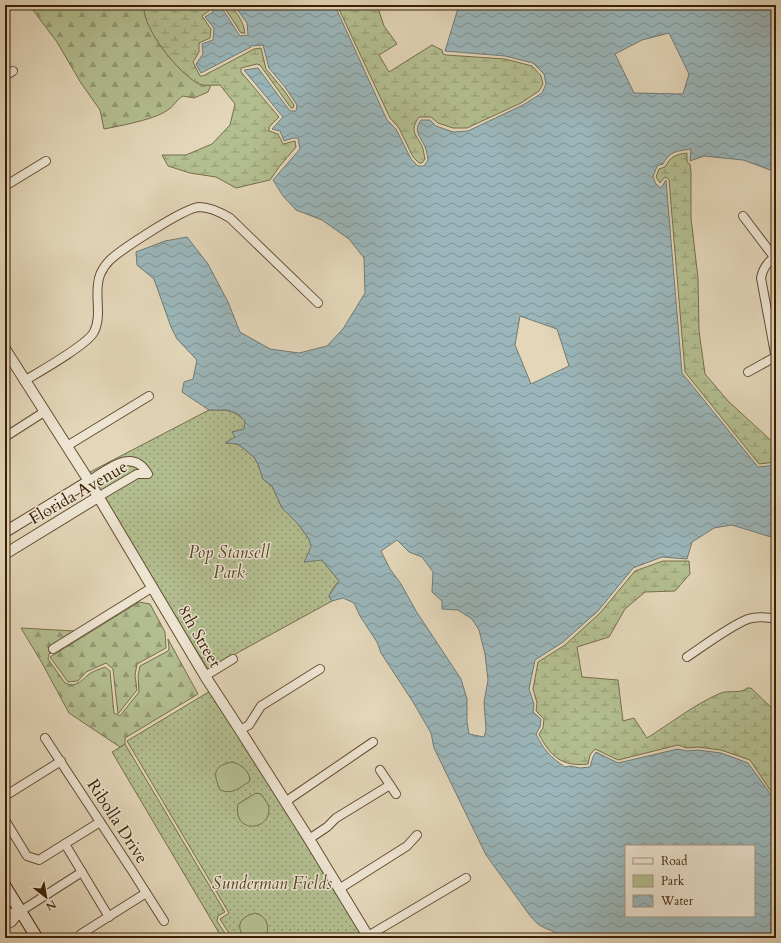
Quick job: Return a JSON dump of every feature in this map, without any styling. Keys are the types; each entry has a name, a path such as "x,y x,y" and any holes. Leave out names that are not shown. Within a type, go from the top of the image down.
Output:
{"main road":[{"path":"5,886 37,938"}],"street":[{"path":"5,76 13,71"},
{"path":"5,186 46,161"},
{"path":"24,381 85,342 94,333 98,319 98,282 100,274 111,260 154,230 183,213 197,207 218,211 230,218 318,303"},
{"path":"743,216 775,257 768,262 761,278 775,358 748,372"},
{"name":"8th Street","path":"5,349 24,381 89,480 205,676 309,839 369,937"},
{"path":"67,446 149,396"},
{"path":"5,437 44,412"},
{"name":"Florida Avenue","path":"5,532 89,480 123,461 133,460 143,466 148,474 137,474 5,554"},
{"path":"53,649 153,587"},
{"path":"687,657 730,629 749,619 765,617 776,620"},
{"path":"205,676 233,659"},
{"path":"240,730 249,725 261,706 320,669"},
{"name":"Ribolla Drive","path":"45,738 164,921"},
{"path":"285,802 373,742"},
{"path":"5,796 61,761"},
{"path":"380,770 396,794"},
{"path":"309,839 327,827 336,818 390,786"},
{"path":"5,820 27,856 38,860 100,822"},
{"path":"339,889 407,846 417,835"},
{"path":"65,844 109,917"},
{"path":"5,926 12,922 20,911 82,872"},
{"path":"369,937 466,878"},
{"path":"81,934 146,893"},
{"path":"5,914 20,911"}],"green space":[{"path":"32,5 144,5 143,9 182,71 200,84 211,85 208,92 194,98 183,96 164,113 156,116 138,122 104,129 100,110 81,83 57,42 33,10"},
{"path":"144,5 209,5 210,10 202,16 211,29 210,38 199,43 199,52 193,62 200,76 203,76 254,49 261,48 266,69 294,105 293,108 291,108 260,65 257,64 241,68 241,72 279,117 269,127 269,131 278,134 283,144 295,141 296,147 270,180 236,188 216,177 190,173 168,166 162,155 186,155 212,144 230,125 235,104 220,85 199,84 182,71 155,37 145,14"},
{"path":"223,5 230,5 235,11 241,21 245,33 241,33"},
{"path":"337,5 377,5 384,26 397,44 379,55 389,72 432,45 442,50 443,54 446,55 505,59 532,66 541,76 543,84 539,91 521,103 467,128 453,128 438,123 431,117 419,117 414,130 423,149 425,159 422,163 419,163 413,157 399,128 390,118"},
{"path":"687,153 687,162 690,164 691,172 691,218 698,278 699,331 705,374 728,401 776,445 776,462 759,464 685,372 669,180 665,177 660,183 656,177 659,169 665,167 671,158 676,155"},
{"name":"Pop Stansell Park","path":"209,410 233,412 245,421 245,429 232,432 235,437 226,443 238,444 254,457 263,479 272,486 282,508 298,524 309,539 312,547 339,581 329,596 332,601 208,669 102,498 90,472"},
{"path":"663,561 689,561 690,574 675,591 645,592 625,609 609,637 577,647 582,677 618,680 623,721 634,718 647,738 712,697 724,692 742,691 747,688 751,688 776,712 776,799 750,760 721,750 698,747 687,748 678,745 618,760 595,749 590,755 588,764 579,765 564,762 558,759 548,749 539,734 543,728 544,719 536,711 537,703 533,689 538,662 565,645 600,613 635,571"},
{"path":"139,602 150,604 165,632 166,648 137,664 135,675 137,690 118,714 113,669 106,663 86,672 78,681 68,682 50,657"},
{"path":"21,628 74,631 48,647 51,653 49,654 48,659 65,683 72,685 78,683 96,670 105,667 110,671 114,713 120,716 139,692 138,676 140,666 168,651 168,639 198,694 125,738 125,744 120,747 69,713"},
{"name":"Sunderman Fields","path":"212,690 367,938 232,938 220,919 229,913 127,741"},
{"path":"125,744 225,912 218,916 217,921 228,938 222,938 112,752"},
{"path":"231,762 244,768 250,777 250,781 229,792 220,790 216,779 216,772 221,766"},
{"path":"256,793 261,794 268,804 269,813 266,820 260,824 254,826 247,825 241,822 238,815 238,804"},
{"path":"255,913 263,917 267,923 267,934 265,938 244,938 240,929 241,922 246,917"}],"water":[{"path":"220,5 240,36 248,35 247,23 234,5 332,5 336,8 387,120 396,129 411,159 418,166 424,166 428,160 426,149 417,130 421,120 430,120 436,126 453,132 468,131 523,105 542,93 546,84 544,74 533,63 505,56 445,51 459,5 776,5 776,172 743,160 704,156 690,161 691,149 674,152 668,156 663,164 657,166 653,177 656,184 661,188 666,180 682,373 758,467 776,465 776,529 771,537 732,525 714,528 692,542 687,559 662,557 633,568 598,611 563,642 535,660 529,689 534,704 533,712 541,719 540,727 536,734 548,753 565,767 590,767 596,752 618,763 678,749 721,753 748,763 776,804 776,938 561,938 554,932 537,923 486,855 434,748 431,733 381,653 377,642 360,616 354,603 343,598 332,601 329,596 339,581 322,560 304,562 311,547 309,539 298,524 282,508 272,486 263,479 254,457 238,444 225,443 235,437 232,432 244,429 245,421 238,414 228,410 209,410 182,392 184,382 193,379 197,360 177,339 171,327 154,279 137,265 136,252 165,241 187,237 208,264 228,302 240,332 270,349 299,353 327,346 343,329 365,293 364,258 349,239 322,220 296,210 283,196 273,180 300,149 298,138 284,141 280,131 272,129 283,117 244,70 258,68 290,111 296,111 297,105 285,87 269,68 263,45 251,46 201,73 196,64 203,54 202,44 213,40 214,28 205,17 213,12 212,7","holes":["669,33 689,74 683,94 634,93 615,54 642,40","520,316 557,329 569,366 531,384 515,345","397,540 409,552 422,557 433,572 432,592 442,601 442,609 458,610 472,619 479,630 485,654 488,680 484,702 486,730 484,737 469,734 467,722 467,699 461,679 416,611 401,584 390,569 381,551"]}]}
